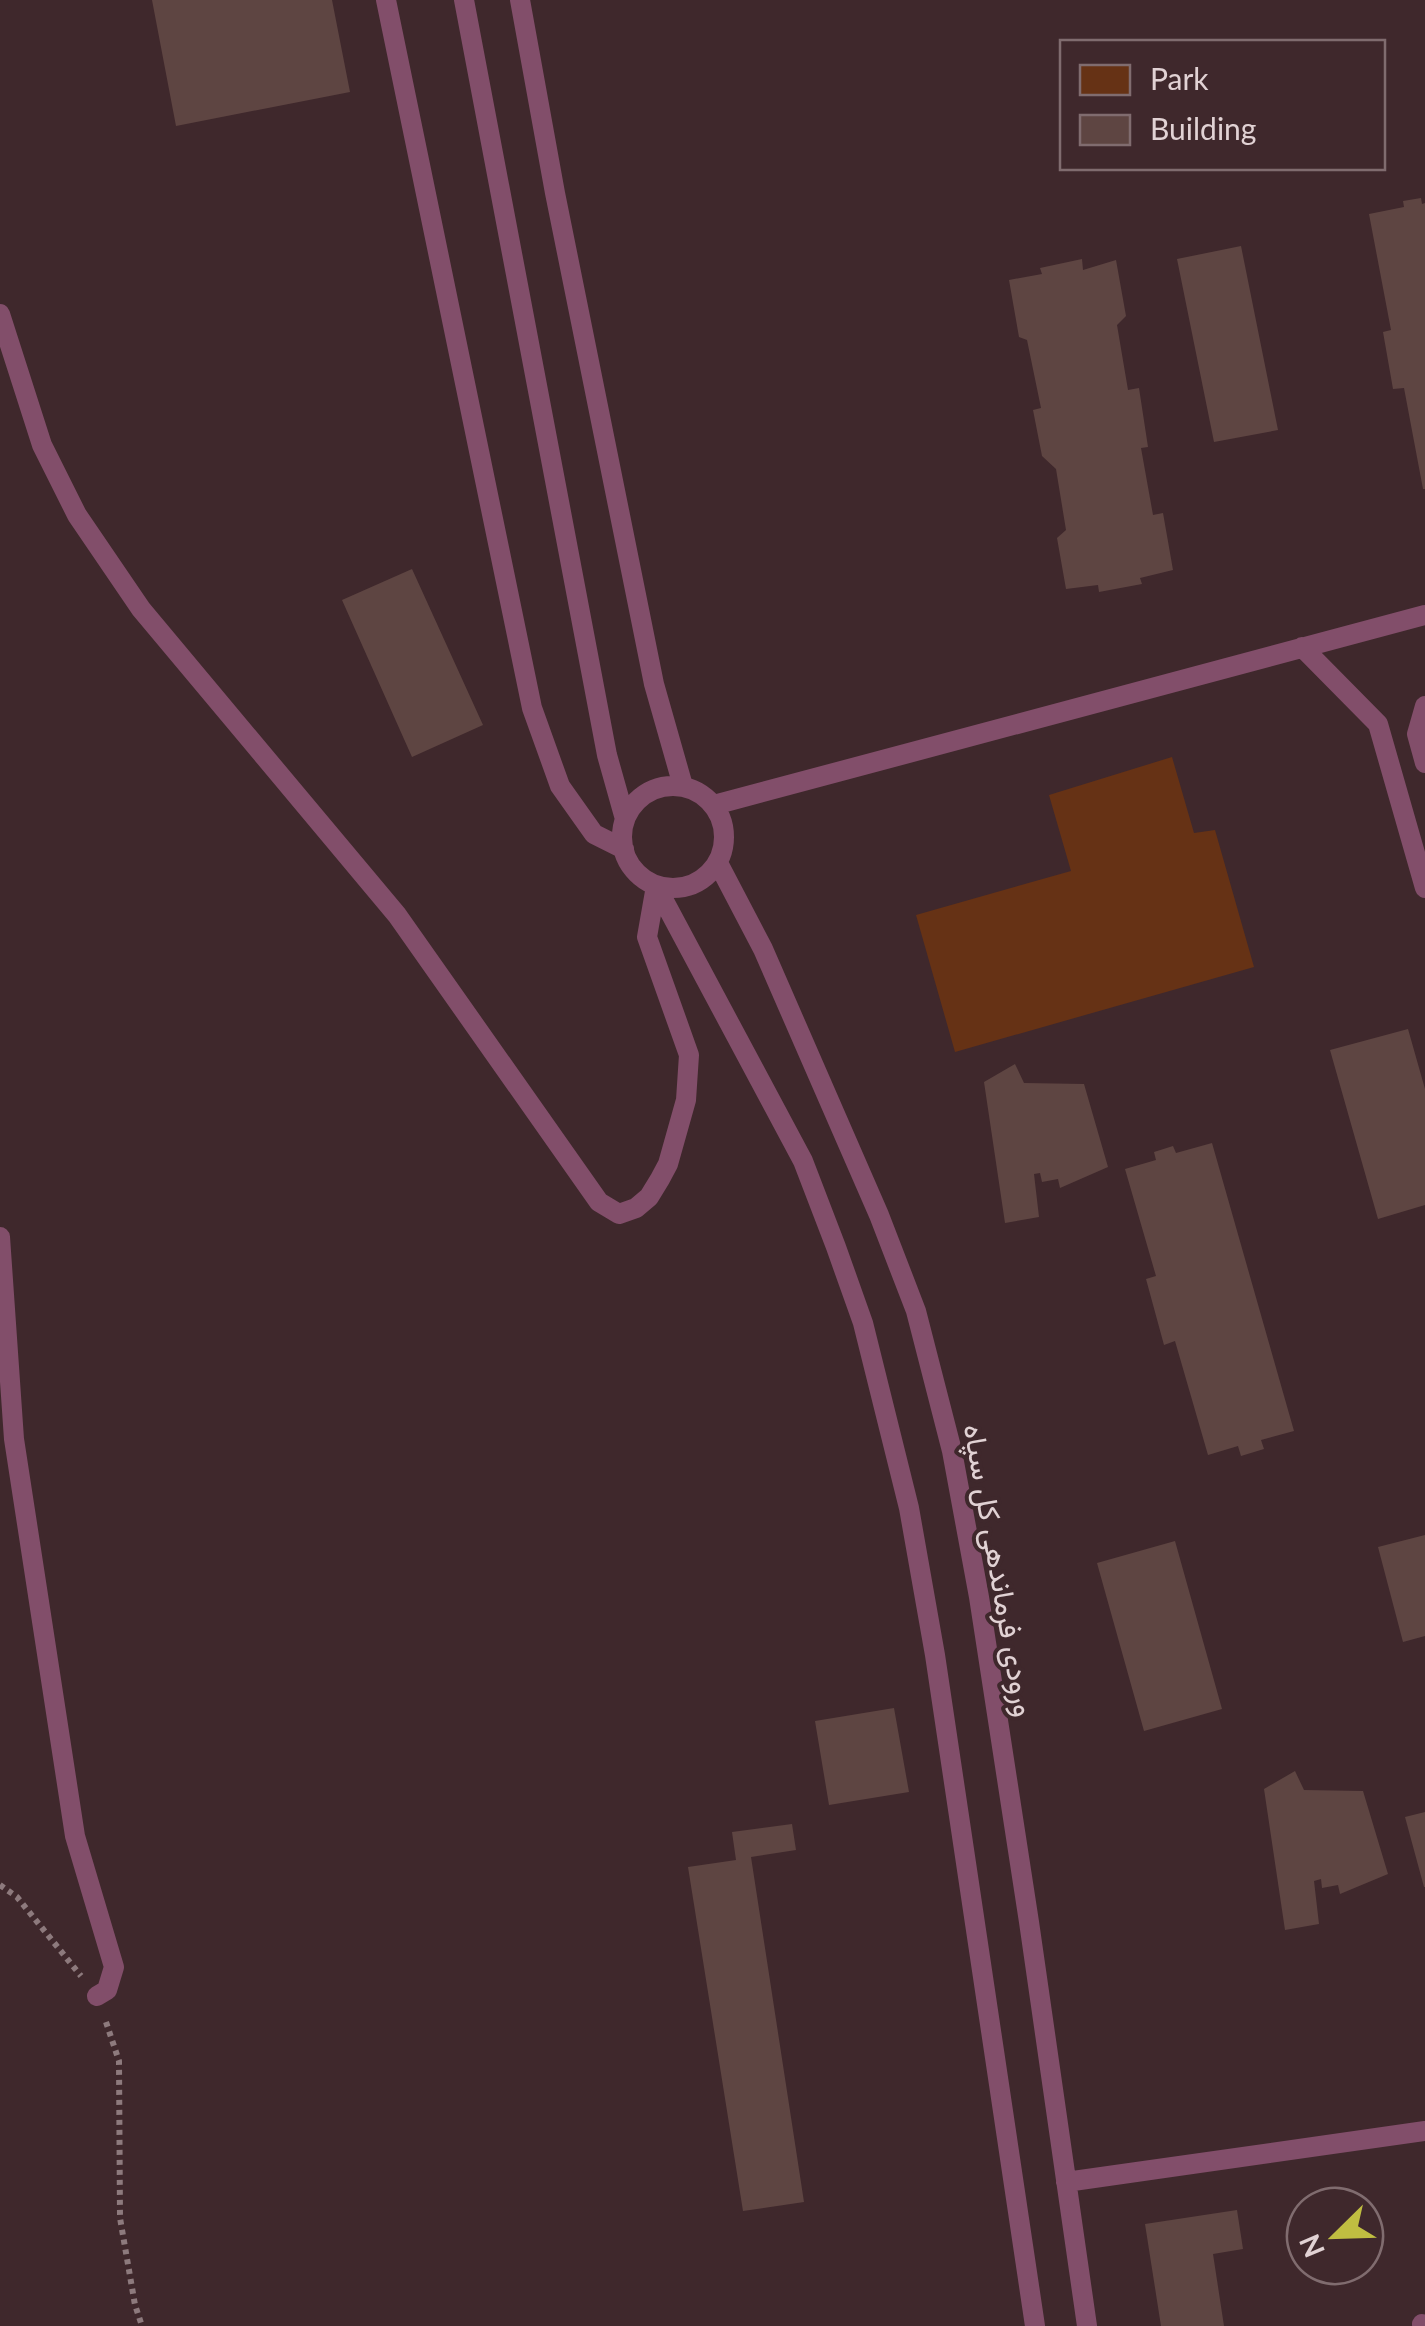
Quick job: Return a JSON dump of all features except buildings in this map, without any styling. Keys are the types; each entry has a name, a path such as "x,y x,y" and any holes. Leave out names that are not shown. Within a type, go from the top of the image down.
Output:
{"lane":[{"path":"386,0 532,708 560,786 594,834 624,849"},
{"path":"464,0 607,755 626,819"},
{"path":"520,0 654,684 683,786"},
{"path":"0,314 42,446 77,515 141,610 398,916 598,1202 619,1214 636,1208 660,1180 686,1100 688,1054 647,937 656,886"},
{"path":"714,805 1425,615"},
{"path":"1302,648 1378,724 1425,888"},
{"path":"1425,706 1416,734 1425,763"},
{"path":"659,787 695,790 714,805 720,816 725,840 718,863 711,873 691,885 656,886 632,868 624,849 626,819 630,808 659,787"},
{"name":"ورودی فرماندهی کل سپاه","path":"718,863 763,949 879,1215 916,1310 952,1451 1030,1922 1087,2326"},
{"path":"656,886 802,1161 862,1323 909,1508 935,1655 1034,2326"},
{"path":"0,1237 14,1438 70,1798 76,1836 114,1967 107,1990 97,1996"},
{"path":"1066,2182 1425,2131"}],"path":[{"path":"0,1885 17,1896 97,1996 119,2060 120,2218 142,2326"}],"green space":[{"path":"1172,757 1194,833 1215,830 1254,967 955,1052 916,915 1071,871 1049,795"}]}
